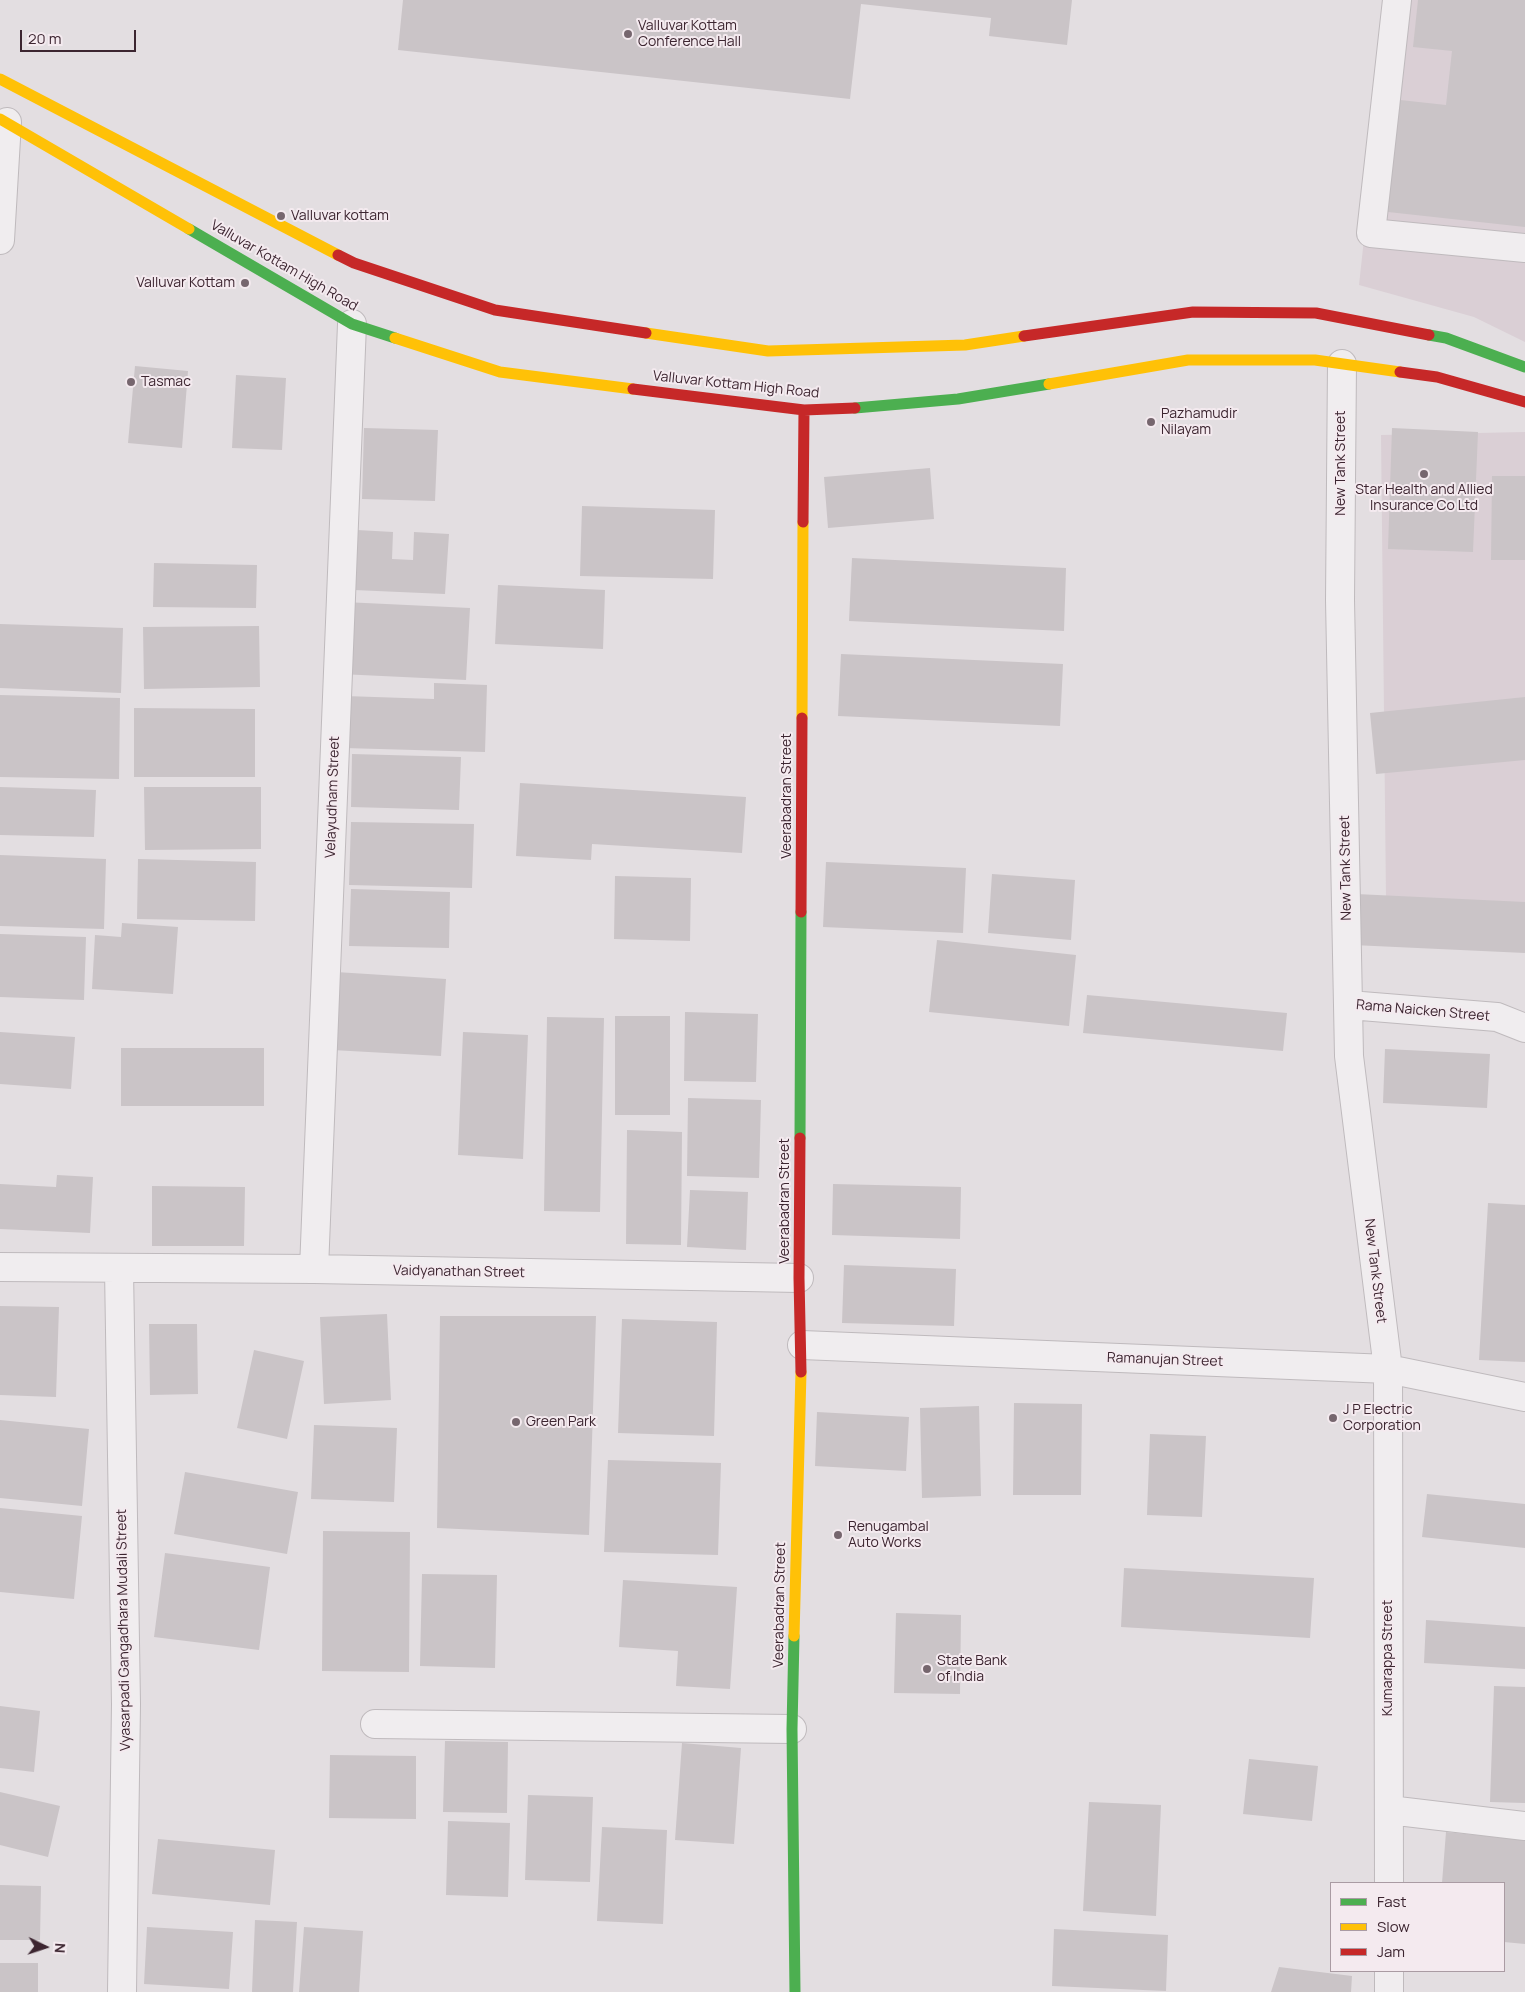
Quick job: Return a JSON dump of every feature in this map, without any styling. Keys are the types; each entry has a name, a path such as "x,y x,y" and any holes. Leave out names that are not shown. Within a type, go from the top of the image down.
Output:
{"main road":[{"path":"0,79 354,263 495,310 768,351 965,345 1193,312 1316,313 1446,338 1525,368"},
{"name":"Valluvar Kottam High Road","path":"3,121 352,324 500,372 804,410 830,410 958,399 1188,360 1315,360 1437,377 1525,402"},
{"name":"Veerabadran Street","path":"794,1992 792,1729 802,1346 799,1278 804,410"}],"street":[{"path":"1397,0 1371,233 1525,248"},
{"path":"0,240 3,121"},
{"name":"Velayudham Street","path":"314,1269 352,324"},
{"name":"New Tank Street","path":"1342,364 1340,600 1349,1056 1388,1369"},
{"name":"Rama Naicken Street","path":"1348,1005 1497,1017 1525,1028"},
{"name":"Vaidyanathan Street","path":"0,1267 314,1269 799,1278"},
{"name":"Vyasarpadi Gangadhara Mudali Street","path":"119,1269 126,1704 122,1992"},
{"name":"Ramanujan Street","path":"802,1346 1388,1369 1525,1397"},
{"name":"Kumarappa Street","path":"1388,1369 1389,1882"},
{"path":"375,1724 792,1729"},
{"path":"1388,1810 1525,1826"},
{"path":"1389,1972 1389,1992"}],"shaded area":[{"path":"1390,0 1525,0 1525,342 1474,317 1359,285"},
{"path":"1525,432 1525,910 1386,898 1381,435"}],"building":[{"name":"Valluvar Kottam Conference Hall","path":"403,0 1072,0 1067,45 989,36 991,18 861,4 850,99 398,50"},
{"path":"1418,0 1525,0 1525,227 1379,211 1391,99 1446,105 1452,51 1413,47"},
{"path":"135,366 188,371 182,448 128,443"},
{"path":"236,375 286,378 282,450 232,448"},
{"path":"364,428 438,430 435,501 362,499"},
{"path":"1392,428 1478,432 1473,552 1388,549"},
{"path":"930,468 934,519 828,528 824,477"},
{"path":"1492,476 1525,476 1525,560 1491,560"},
{"path":"582,506 715,510 713,579 580,576"},
{"path":"357,530 393,532 392,559 413,560 414,532 449,534 445,594 354,590"},
{"path":"852,558 1066,568 1064,631 849,621"},
{"path":"154,563 257,565 256,608 153,607"},
{"path":"498,585 605,590 603,649 495,644"},
{"path":"344,602 470,608 466,680 340,674"},
{"path":"0,624 123,628 121,693 0,688"},
{"path":"259,626 260,687 144,689 143,627"},
{"path":"841,654 1063,664 1060,726 838,716"},
{"path":"434,683 487,685 485,752 344,748 345,696 434,699"},
{"path":"0,695 120,698 119,779 0,777"},
{"path":"1525,697 1525,760 1376,774 1370,713"},
{"path":"134,708 255,709 255,777 134,777"},
{"path":"352,754 461,757 459,810 351,807"},
{"path":"520,783 746,797 742,853 592,844 591,860 516,856"},
{"path":"0,787 96,790 94,837 0,835"},
{"path":"144,787 261,787 261,849 145,850"},
{"path":"351,822 474,824 472,888 349,885"},
{"path":"0,855 106,859 104,929 0,926"},
{"path":"138,859 256,862 255,921 137,919"},
{"path":"826,862 966,868 963,933 823,927"},
{"path":"992,874 1075,880 1071,940 988,933"},
{"path":"615,876 691,878 690,941 614,939"},
{"path":"351,889 450,892 449,948 349,946"},
{"path":"1356,894 1525,902 1525,953 1353,945"},
{"path":"122,923 178,927 173,994 92,989 95,935 121,937"},
{"path":"0,934 86,937 84,1000 0,997"},
{"path":"937,940 1076,955 1069,1026 929,1012"},
{"path":"336,972 446,979 441,1056 332,1050"},
{"path":"1087,995 1287,1013 1283,1051 1083,1033"},
{"path":"685,1012 758,1014 756,1082 684,1081"},
{"path":"615,1016 670,1016 670,1115 615,1115"},
{"path":"547,1017 604,1018 600,1212 544,1211"},
{"path":"0,1032 75,1037 71,1089 0,1084"},
{"path":"463,1032 528,1035 523,1159 458,1155"},
{"path":"121,1048 264,1048 264,1106 121,1106"},
{"path":"1385,1049 1490,1054 1487,1108 1383,1103"},
{"path":"688,1098 761,1100 759,1178 687,1176"},
{"path":"627,1130 682,1132 681,1245 626,1244"},
{"path":"57,1175 93,1177 90,1233 0,1229 0,1184 56,1187"},
{"path":"833,1184 961,1187 960,1239 832,1235"},
{"path":"152,1186 245,1187 244,1246 152,1246"},
{"path":"690,1190 748,1192 746,1250 687,1247"},
{"path":"1488,1203 1525,1205 1525,1362 1479,1360"},
{"path":"844,1265 956,1269 954,1326 842,1323"},
{"path":"0,1306 59,1307 56,1397 0,1395"},
{"path":"387,1314 391,1400 324,1404 320,1317"},
{"name":"Green Park","path":"440,1316 596,1316 589,1535 437,1528"},
{"path":"622,1319 717,1322 714,1436 618,1433"},
{"path":"149,1324 197,1324 198,1394 150,1395"},
{"path":"254,1350 304,1361 287,1439 237,1428"},
{"path":"1014,1403 1082,1404 1081,1495 1013,1495"},
{"path":"979,1406 981,1496 922,1498 920,1408"},
{"path":"817,1412 909,1417 906,1471 815,1466"},
{"path":"0,1420 89,1429 82,1506 0,1498"},
{"path":"314,1425 397,1428 394,1502 311,1499"},
{"path":"1150,1434 1206,1436 1202,1517 1147,1515"},
{"path":"608,1460 721,1463 718,1555 604,1552"},
{"path":"185,1472 298,1492 287,1554 174,1534"},
{"path":"1427,1494 1525,1504 1525,1548 1422,1537"},
{"path":"0,1508 82,1516 74,1599 0,1592"},
{"path":"323,1531 410,1532 409,1672 322,1671"},
{"path":"165,1553 270,1567 259,1650 154,1637"},
{"path":"1124,1568 1314,1578 1310,1638 1121,1627"},
{"path":"422,1574 497,1575 495,1668 420,1666"},
{"path":"623,1580 737,1587 730,1689 676,1686 678,1651 619,1647"},
{"path":"896,1613 961,1615 960,1694 894,1693"},
{"path":"1426,1620 1525,1627 1525,1669 1424,1663"},
{"path":"1494,1686 1525,1687 1525,1803 1490,1802"},
{"path":"0,1706 40,1711 34,1772 0,1768"},
{"path":"445,1741 508,1742 507,1813 443,1812"},
{"path":"682,1743 741,1748 734,1844 675,1840"},
{"path":"330,1755 416,1756 416,1819 329,1818"},
{"path":"1249,1759 1318,1766 1312,1821 1243,1814"},
{"path":"0,1792 60,1806 48,1857 0,1845"},
{"path":"528,1795 593,1797 590,1882 525,1880"},
{"path":"1089,1802 1161,1805 1156,1916 1083,1911"},
{"path":"448,1821 510,1823 508,1897 446,1895"},
{"path":"602,1827 667,1830 663,1924 597,1921"},
{"path":"1446,1832 1525,1840 1525,1944 1505,1942 1505,1882 1442,1882"},
{"path":"158,1839 275,1850 270,1905 152,1894"},
{"path":"0,1885 41,1886 40,1940 0,1940"},
{"path":"255,1920 297,1922 293,1992 252,1992"},
{"path":"147,1927 233,1932 229,1989 144,1984"},
{"path":"304,1927 363,1931 359,1992 299,1992"},
{"path":"1054,1929 1168,1935 1166,1991 1052,1986"},
{"path":"0,1963 38,1963 38,1992 0,1992"},
{"path":"1279,1967 1352,1976 1351,1992 1271,1992"}],"traffic: fast":[{"path":"189,229 352,324 395,338"},
{"path":"1429,335 1446,338 1525,367"},
{"path":"855,408 958,399 1049,384"},
{"path":"800,1138 801,912"},
{"path":"794,1636 792,1729 795,1992"}],"traffic: slow":[{"path":"0,79 338,255"},
{"path":"0,119 189,229"},
{"path":"646,333 768,351 965,345 1024,336"},
{"path":"395,338 500,372 633,389"},
{"path":"1049,384 1188,360 1315,360 1400,372"},
{"path":"802,718 803,522"},
{"path":"794,1636 801,1372"}],"traffic: jam":[{"path":"338,255 354,263 495,310 646,333"},
{"path":"1024,336 1193,312 1316,313 1429,335"},
{"path":"1400,372 1437,377 1525,402"},
{"path":"633,389 804,410 855,408"},
{"path":"803,522 804,410"},
{"path":"801,912 802,718"},
{"path":"800,1138 799,1278 801,1372"}],"place":[{"name":"Valluvar Kottam Conference Hall","path":"628,34"},
{"name":"Valluvar kottam","path":"281,216"},
{"name":"Valluvar Kottam","path":"245,283"},
{"name":"Tasmac","path":"131,382"},
{"name":"Pazhamudir Nilayam","path":"1151,422"},
{"name":"Star Health and Allied Insurance Co Ltd","path":"1424,474"},
{"name":"J P Electric Corporation","path":"1333,1418"},
{"name":"Green Park","path":"516,1422"},
{"name":"Renugambal Auto Works","path":"838,1535"},
{"name":"State Bank of India","path":"927,1669"}]}
